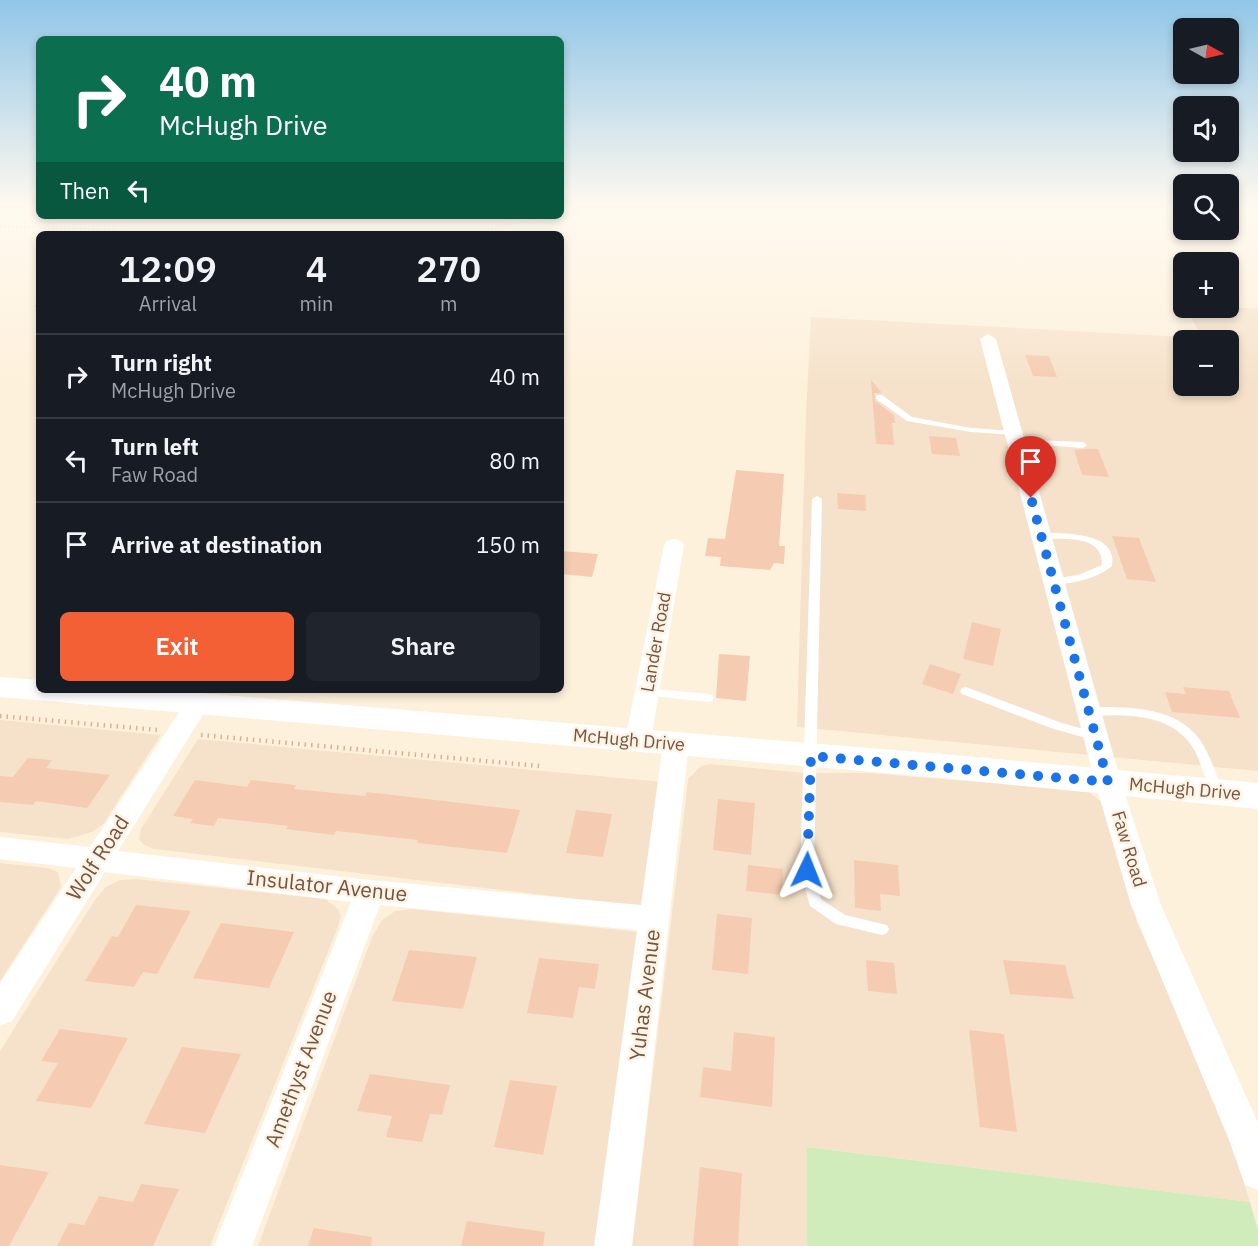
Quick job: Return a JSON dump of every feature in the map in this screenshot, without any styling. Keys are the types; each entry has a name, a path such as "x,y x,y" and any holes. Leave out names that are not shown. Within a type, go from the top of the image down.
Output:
{"street":[{"name":"Faw Road","path":"988,339 1108,782 1146,905 1247,1139 1258,1172"},
{"name":"Lander Road","path":"638,740 674,545"},
{"name":"McHugh Drive","path":"0,687 36,690"},
{"name":"McHugh Drive","path":"66,693 638,740 1258,796"},
{"name":"Wolf Road","path":"0,1011 197,705"},
{"name":"Yuhas Avenue","path":"613,1246 676,744"},
{"name":"Insulator Avenue","path":"0,848 370,892 655,919"},
{"name":"Amethyst Avenue","path":"233,1246 370,892"}],"lane":[{"path":"879,397 910,419 1083,446"},
{"path":"817,499 807,870 815,902 841,920 882,929"},
{"path":"1042,536 1070,537 1091,541 1105,550 1109,558 1107,566 1099,570 1074,580 1054,581"},
{"path":"966,691 1055,725 1096,737"},
{"path":"647,692 708,698"},
{"path":"1089,712 1117,710 1153,716 1177,724 1192,737 1217,792"}],"path":[{"path":"0,716 540,766"}],"shaded area":[{"path":"1239,308 1258,309 1258,771 797,727 811,317 1173,336 1173,396 1239,396 1239,330 1198,330 1191,318 1239,318"},
{"path":"0,720 161,735 103,824 92,832 68,839 0,832"},
{"path":"198,739 663,782 643,904 637,906 154,849 144,845 139,839 141,829"},
{"path":"710,764 806,773 869,773 1088,791 1105,805 1137,922 1222,1113 1250,1202 808,1147 807,1246 632,1246 688,779 701,766"},
{"path":"0,863 48,868 58,872 61,887 0,981"},
{"path":"136,879 325,899 338,909 341,916 210,1246 0,1246 0,1051 96,898 106,887 120,880"},
{"path":"411,909 640,932 599,1246 258,1246 372,937 382,920 395,911"}],"green space":[{"path":"807,1147 1250,1202 1258,1230 1258,1246 807,1246"}],"building":[{"path":"1025,355 1049,356 1057,377 1033,376"},
{"path":"871,380 882,393 874,393 875,401 894,415 895,423 892,423 894,445 876,444"},
{"path":"929,436 956,438 960,456 932,454"},
{"path":"1098,449 1109,477 1082,475 1074,450"},
{"path":"736,470 784,474 779,546 785,546 784,564 774,563 770,570 720,566 721,557 705,556 708,538 725,539"},
{"path":"837,493 865,495 866,511 838,509"},
{"path":"1112,536 1139,538 1156,582 1127,579"},
{"path":"564,551 598,554 592,577 564,574"},
{"path":"972,622 1001,629 993,666 963,659"},
{"path":"719,654 750,656 746,701 716,698"},
{"path":"930,664 961,674 953,694 922,684"},
{"path":"1183,687 1229,691 1240,718 1172,712 1165,692 1186,694"},
{"path":"28,758 52,760 46,768 110,775 87,808 36,801 33,805 0,802 0,776 13,777"},
{"path":"195,780 247,787 251,780 296,785 294,789 365,796 367,792 520,810 507,853 336,831 334,835 286,829 288,826 218,818 214,826 190,823 193,819 173,816"},
{"path":"718,799 755,803 751,855 713,850"},
{"path":"576,810 612,814 603,857 566,853"},
{"path":"854,860 898,865 900,896 880,894 881,911 855,908"},
{"path":"748,865 783,869 782,895 746,891"},
{"path":"136,905 191,911 157,974 143,972 134,987 85,981 112,936 118,937"},
{"path":"717,914 752,918 748,974 712,970"},
{"path":"221,923 294,932 269,988 193,978"},
{"path":"409,950 477,957 463,1009 392,1001"},
{"path":"539,958 599,964 595,989 579,987 573,1018 527,1013"},
{"path":"866,960 894,963 897,994 868,991"},
{"path":"1003,960 1065,965 1074,999 1010,994"},
{"path":"60,1029 128,1038 91,1108 36,1101 58,1063 41,1061"},
{"path":"969,1030 1004,1034 1017,1132 980,1127"},
{"path":"734,1032 775,1037 772,1107 700,1097 703,1067 731,1071"},
{"path":"182,1047 241,1054 205,1133 144,1124"},
{"path":"370,1074 450,1085 442,1115 430,1114 422,1142 386,1137 392,1116 357,1111"},
{"path":"510,1080 557,1086 543,1155 494,1147"},
{"path":"0,1165 49,1172 9,1246 0,1246"},
{"path":"700,1167 742,1173 738,1246 693,1246"},
{"path":"141,1184 179,1189 153,1246 57,1246 69,1223 84,1225 99,1196 133,1202"},
{"path":"467,1221 545,1232 543,1246 461,1246"},
{"path":"314,1228 372,1237 371,1246 308,1246"}],"route":[{"path":"807,870 811,756 1108,782 1031,498"}]}
